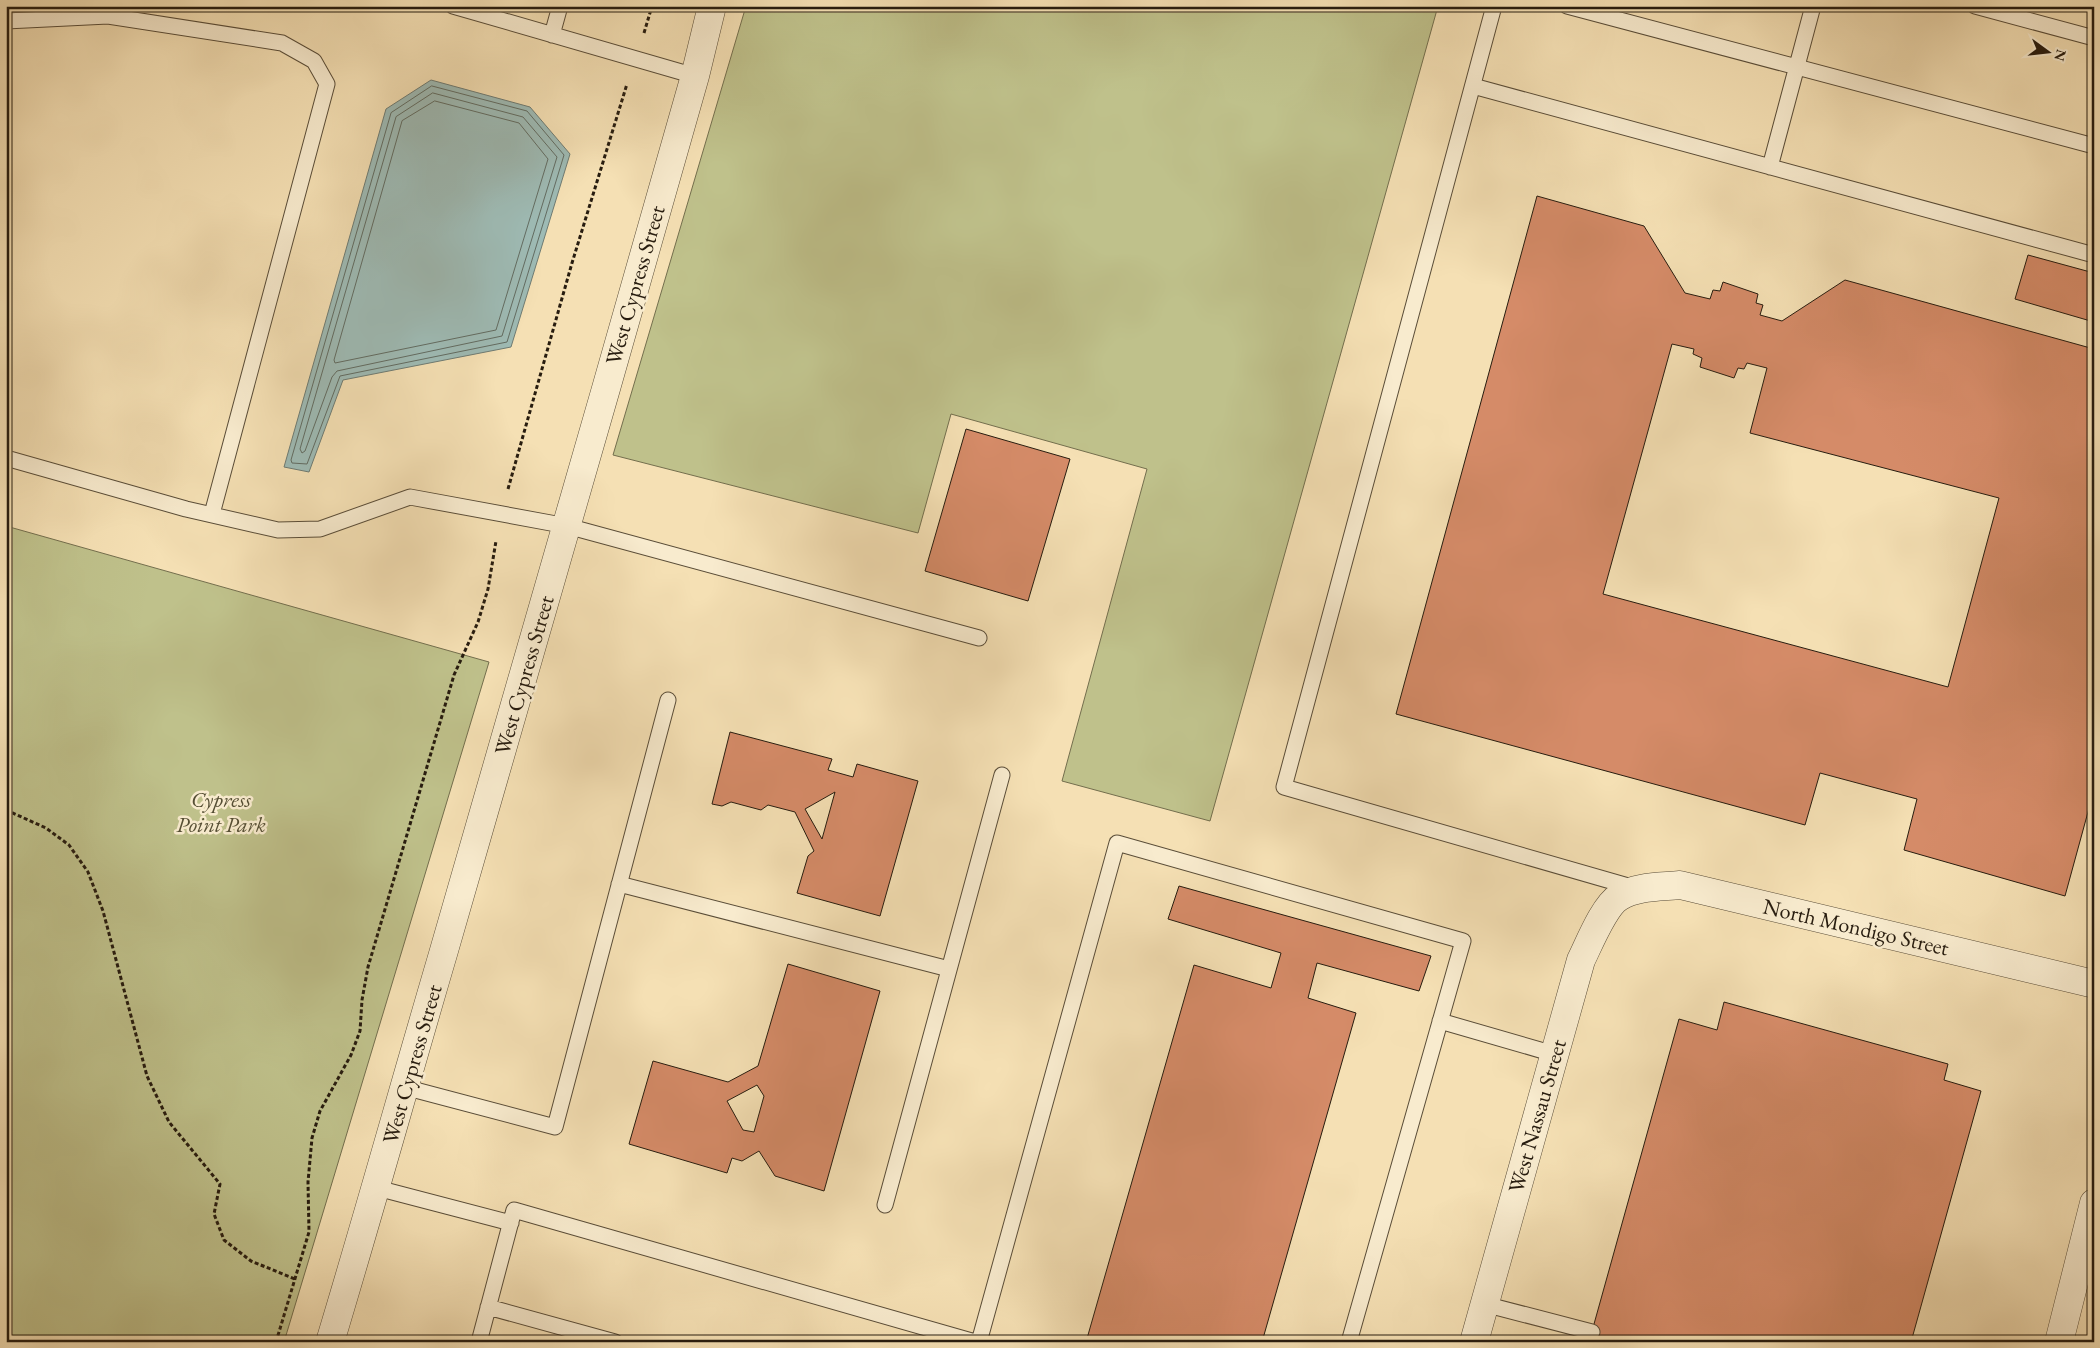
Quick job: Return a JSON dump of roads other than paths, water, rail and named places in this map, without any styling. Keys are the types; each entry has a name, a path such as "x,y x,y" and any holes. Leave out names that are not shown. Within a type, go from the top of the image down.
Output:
{"street":[{"name":"West Cypress Street","path":"330,1342 377,1188 404,1087 567,526 695,76 712,6"},
{"name":"North Mondigo Street","path":"1628,893 1680,885 2094,984"},
{"name":"West Nassau Street","path":"1474,1342 1582,960 1598,923 1628,893"},
{"path":"2058,1342 2094,1203"}],"lane":[{"path":"453,6 695,76"},
{"path":"552,35 560,6"},
{"path":"1494,6 1284,787 1628,893"},
{"path":"1568,6 2094,146"},
{"path":"1770,167 1813,6"},
{"path":"1975,6 2094,38"},
{"path":"6,21 108,16 282,43 314,61 327,84 212,514"},
{"path":"1472,86 2094,255"},
{"path":"6,458 278,530 320,529 410,497 567,526 979,638"},
{"path":"404,1087 555,1127 668,700"},
{"path":"885,1205 1002,774"},
{"path":"979,1342 1117,842 1463,941 1349,1342"},
{"path":"619,884 949,969"},
{"path":"1440,1021 1554,1054"},
{"path":"377,1188 511,1222"},
{"path":"479,1342 514,1210 975,1342"},
{"path":"1484,1304 1592,1332"},
{"path":"488,1307 614,1342"}],"water":[{"path":"431,80 530,107 570,154 511,347 343,380 309,472 284,467 386,109"}],"park label":[{"name":"Cypress Point Park","path":"221,812"}]}
